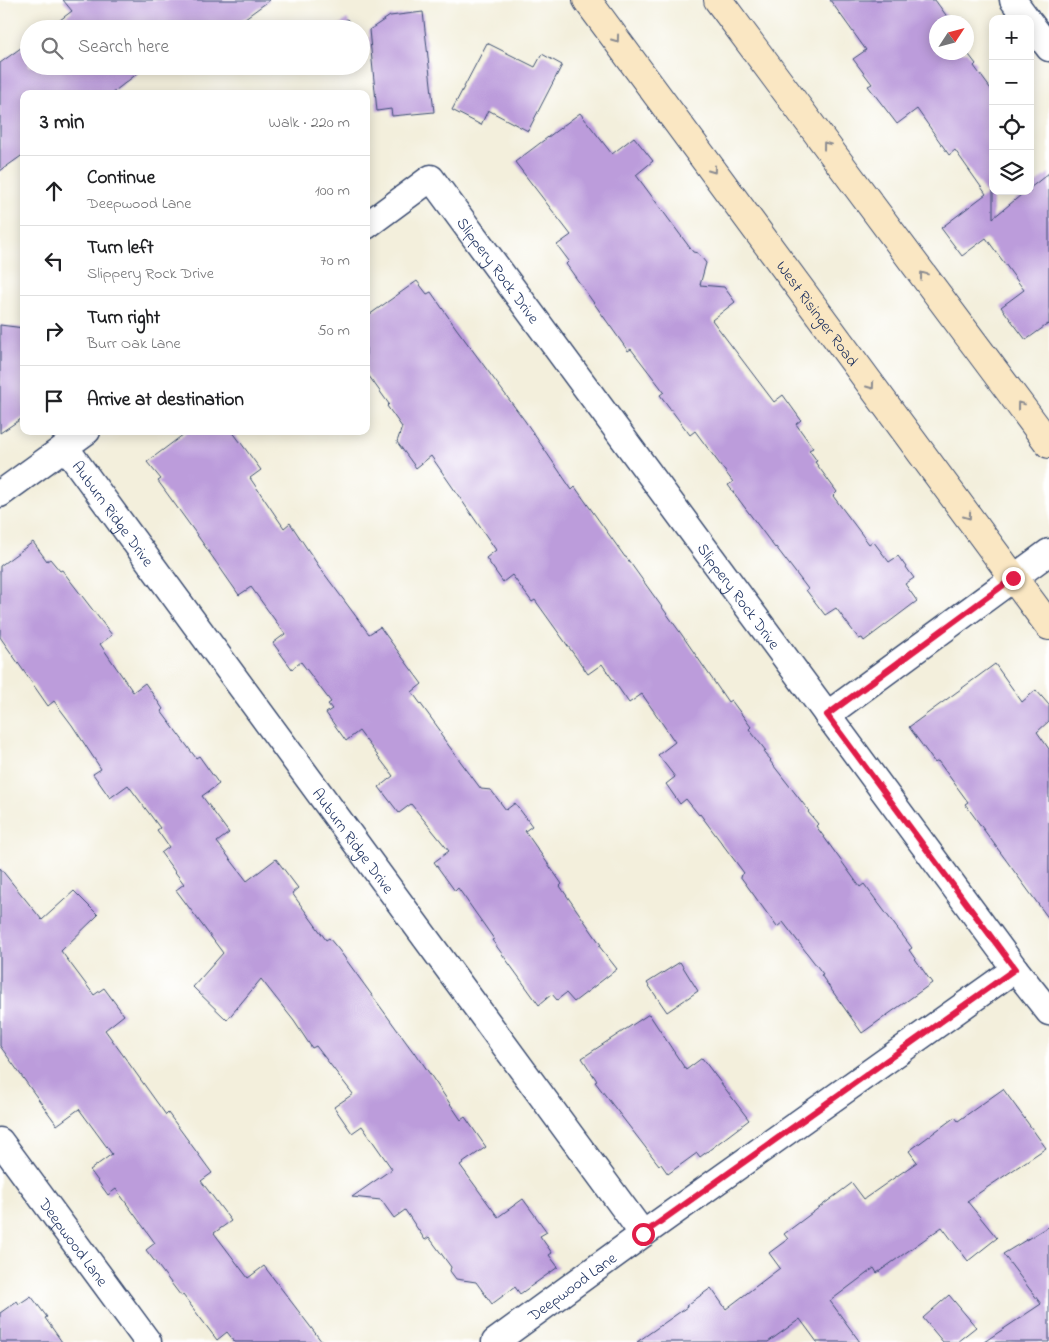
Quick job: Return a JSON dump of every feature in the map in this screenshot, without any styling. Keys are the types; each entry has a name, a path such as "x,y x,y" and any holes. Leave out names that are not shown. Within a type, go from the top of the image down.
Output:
{"main road":[{"name":"West Risinger Road","path":"588,0 1049,626"},
{"path":"718,0 1049,444"}],"street":[{"path":"1014,0 1024,15"},
{"path":"1034,28 1049,48"},
{"name":"Slippery Rock Drive","path":"370,223 431,178 1015,969 1049,1012"},
{"path":"0,494 82,435"},
{"name":"Auburn Ridge Drive","path":"65,447 643,1234"},
{"path":"827,715 1049,552"},
{"name":"Deepwood Lane","path":"496,1342 643,1234 1015,969"},
{"name":"Deepwood Lane","path":"0,1141 148,1342"}],"building":[{"path":"63,0 270,0 242,20 60,20 72,11"},
{"path":"830,0 935,0 946,15 929,15 929,60 973,60 976,64 974,66 989,87 989,195 993,195 993,218 1021,195 1034,195 1034,185 1049,173 1049,325 1026,340 1001,307 1024,290 986,238 962,256 941,228 986,194 955,150 949,155 917,109 897,124 868,86 872,84 853,59 866,50"},
{"path":"423,12 434,112 392,116 391,109 377,111 370,29 390,16"},
{"path":"487,43 535,67 542,54 562,65 528,131 488,110 481,125 452,110"},
{"path":"20,49 20,75 135,75 116,90 20,90 20,157 0,171 0,63"},
{"path":"580,113 612,154 634,137 653,161 636,175 693,252 698,253 706,263 700,285 724,287 735,302 712,320 774,402 783,395 801,420 796,424 813,448 809,450 817,461 815,462 837,492 833,496 869,544 873,541 889,562 898,556 914,578 905,584 917,601 864,641 862,638 859,639 836,608 825,615 806,590 808,589 728,485 733,482 695,431 690,435 660,395 664,392 631,349 628,351 566,264 569,261 557,245 571,235 515,162"},
{"path":"417,281 427,294 431,292 525,421 572,490 575,487 728,702 731,700 751,727 749,729 766,751 764,752 770,761 809,811 818,824 816,826 860,887 864,884 912,948 909,950 932,983 862,1033 821,975 823,974 783,922 777,927 740,876 744,873 700,814 686,799 680,804 666,784 675,777 658,755 675,742 642,694 629,703 602,664 588,674 535,600 532,602 512,575 503,582 486,558 496,550 431,456 416,468 397,442 402,427 387,406 389,404 370,378 370,314"},
{"path":"0,325 20,328 20,420 0,433"},
{"path":"183,435 235,435 261,470 250,478 284,528 290,523 320,568 369,634 380,627 422,684 412,692 442,733 440,734 481,789 491,790 506,810 515,803 532,826 525,831 562,884 560,886 601,945 599,946 617,969 574,1002 566,993 557,1000 552,994 539,1005 492,940 494,939 458,888 455,891 434,862 449,851 411,804 399,813 379,787 393,776 359,731 346,741 326,713 332,709 328,704 331,702 301,662 292,669 273,643 285,634 251,587 239,595 158,481 161,479 147,462"},
{"path":"33,542 47,561 50,559 60,571 62,570 112,635 100,644 133,692 145,683 163,709 161,711 196,758 199,756 219,784 202,796 229,833 217,842 247,881 276,859 298,888 292,893 326,940 329,938 339,950 415,1052 461,1120 465,1117 486,1147 460,1165 498,1217 523,1199 547,1232 540,1236 552,1253 549,1255 558,1267 520,1294 515,1287 492,1304 476,1282 456,1279 450,1271 451,1267 429,1237 425,1240 405,1210 394,1218 381,1200 352,1197 392,1169 362,1126 352,1133 334,1107 353,1094 316,1046 312,1048 294,1021 261,979 227,1020 193,987 223,953 176,890 184,884 161,853 169,847 157,830 160,828 128,785 110,798 93,774 101,769 72,725 54,701 48,706 0,637 0,566"},
{"path":"995,664 1022,702 1036,690 1049,705 1049,721 1037,732 1049,749 1049,919 965,804 968,802 938,761 935,763 909,727"},
{"path":"0,868 42,920 74,891 98,915 61,951 94,995 104,988 124,1015 105,1030 166,1115 168,1113 212,1173 201,1181 231,1221 214,1233 248,1278 264,1266 322,1342 235,1342 227,1332 217,1340 146,1250 155,1243 116,1189 108,1195 90,1170 112,1154 79,1109 57,1125 0,1046"},
{"path":"680,962 698,991 667,1012 647,983"},
{"path":"649,1014 686,1070 702,1058 749,1120 700,1157 697,1153 668,1174 595,1082 597,1081 582,1058"},
{"path":"1003,1089 1046,1148 967,1201 997,1238 968,1261 942,1227 877,1273 874,1268 830,1301 860,1342 817,1342 800,1319 768,1342 637,1342 711,1288 726,1309 780,1268 769,1253 788,1239 784,1234 852,1183 864,1199 917,1162 909,1151 955,1117 958,1121"},
{"path":"1049,1226 1049,1342 984,1342 1041,1304 1003,1254"},
{"path":"949,1295 976,1327 957,1342 943,1342 923,1318"},
{"path":"31,1296 47,1317 45,1318 62,1342 0,1342 0,1313 17,1301 19,1304"}],"route":[{"path":"643,1234 1015,969 827,715 1013,578"}]}
